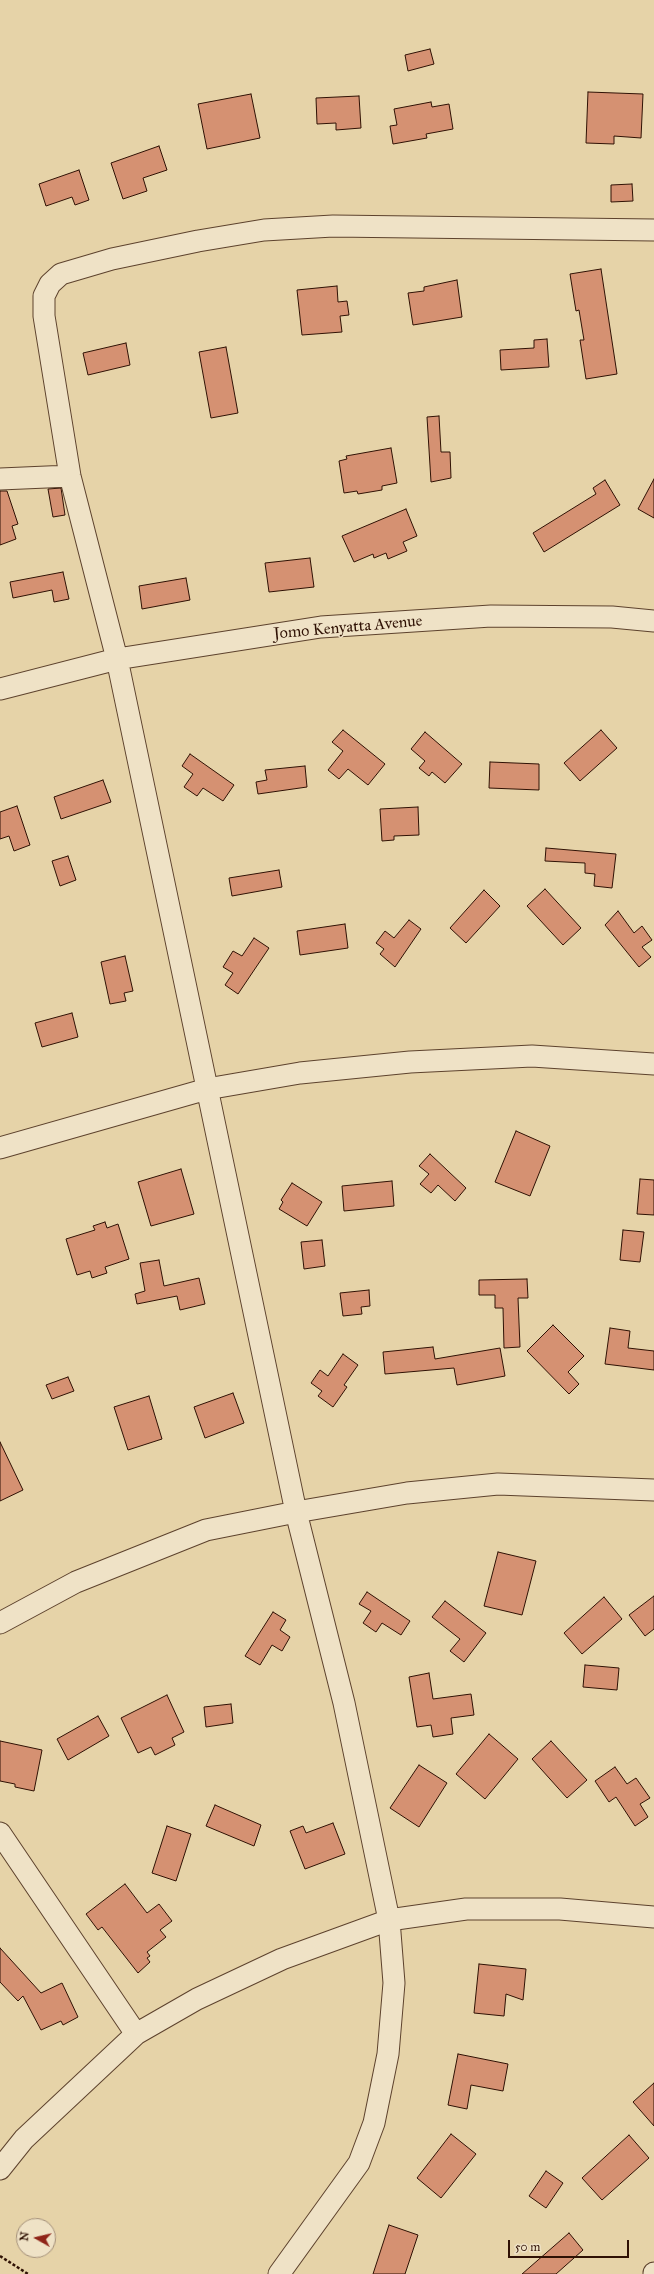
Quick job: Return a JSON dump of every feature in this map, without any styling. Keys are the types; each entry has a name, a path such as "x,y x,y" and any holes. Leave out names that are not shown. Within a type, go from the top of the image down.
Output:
{"street":[{"path":"279,2274 358,2163 374,2123 388,2054 394,1983 389,1920 344,1703 296,1512 117,659 70,476 44,316 44,296 50,284 61,274 119,257 198,240 264,230 334,226 654,230"},
{"path":"0,479 70,476"},
{"name":"Jomo Kenyatta Avenue","path":"0,689 117,659 321,627 491,616 612,618 654,621"},
{"path":"0,1148 207,1089 300,1073 410,1062 532,1056 654,1064"},
{"path":"0,1622 76,1582 206,1530 296,1512 407,1493 498,1484 654,1490"},
{"path":"0,1833 136,2034"},
{"path":"0,2169 24,2139 136,2034 197,1999 282,1959 389,1920 466,1909 560,1909 654,1918"}],"path":[{"path":"0,2256 28,2274"}],"building":[{"path":"430,49 434,64 408,71 405,55"},
{"path":"588,92 643,94 641,138 614,136 614,144 586,143"},
{"path":"251,94 260,138 207,149 198,104"},
{"path":"359,96 361,128 336,130 336,123 317,124 316,98"},
{"path":"431,102 432,107 449,104 453,129 426,134 427,138 393,144 390,126 397,125 394,109"},
{"path":"159,146 167,170 143,178 147,191 123,199 111,163"},
{"path":"79,170 89,200 75,205 72,197 46,206 39,184"},
{"path":"632,184 633,201 611,202 611,185"},
{"path":"601,269 617,374 586,379 580,340 584,340 579,310 576,311 570,274"},
{"path":"457,280 462,317 413,325 408,293 424,291 424,287"},
{"path":"337,286 338,302 347,301 349,315 340,316 342,332 302,335 297,290"},
{"path":"547,339 549,367 501,370 500,350 534,348 534,340"},
{"path":"126,343 130,365 88,375 83,353"},
{"path":"226,347 238,413 211,418 199,352"},
{"path":"439,416 441,452 450,452 451,478 431,482 427,417"},
{"path":"391,448 397,483 382,486 382,490 358,494 357,491 344,493 339,461 347,459 346,456"},
{"path":"654,479 654,518 638,509"},
{"path":"605,480 620,505 544,552 533,533 596,494 593,488"},
{"path":"61,488 65,515 53,517 48,489"},
{"path":"0,491 7,491 18,524 12,526 16,539 0,545"},
{"path":"406,509 417,536 403,542 407,551 388,559 386,553 374,558 373,554 354,562 342,536"},
{"path":"310,558 314,587 269,592 265,563"},
{"path":"63,572 69,599 54,602 52,590 13,598 10,582"},
{"path":"186,578 190,600 142,609 139,586"},
{"path":"343,730 385,764 368,785 348,769 339,779 328,770 343,751 332,742"},
{"path":"601,730 617,748 580,781 564,763"},
{"path":"425,732 462,764 445,783 432,772 429,776 419,768 425,761 411,749"},
{"path":"190,754 234,785 223,801 203,788 197,796 184,787 193,774 182,766"},
{"path":"490,762 539,764 539,790 489,788"},
{"path":"305,766 307,787 258,794 256,782 267,780 265,770"},
{"path":"103,780 111,802 61,819 54,797"},
{"path":"17,806 30,845 14,851 9,836 0,839 0,812"},
{"path":"418,807 419,835 394,836 394,840 382,841 380,809"},
{"path":"546,848 616,854 612,888 594,886 595,874 585,873 585,863 545,861"},
{"path":"68,856 76,880 60,886 52,861"},
{"path":"279,870 282,887 232,896 229,878"},
{"path":"545,889 581,928 563,945 527,906"},
{"path":"484,890 500,906 466,943 450,928"},
{"path":"618,911 634,933 642,926 652,940 642,947 651,957 639,967 605,925"},
{"path":"409,920 421,929 395,967 380,954 384,949 376,943 385,931 394,938"},
{"path":"345,924 348,948 300,955 297,931"},
{"path":"254,938 269,948 238,994 225,985 233,973 223,967 233,951 242,956"},
{"path":"125,956 133,991 124,993 126,1001 110,1004 101,962"},
{"path":"72,1013 78,1037 42,1047 35,1023"},
{"path":"516,1131 550,1146 530,1196 495,1182"},
{"path":"430,1154 466,1188 455,1201 438,1185 431,1193 420,1184 429,1174 419,1166"},
{"path":"181,1169 194,1214 151,1226 138,1182"},
{"path":"640,1179 654,1180 654,1215 637,1214"},
{"path":"392,1181 394,1206 344,1211 342,1186"},
{"path":"292,1183 322,1202 307,1226 279,1209 283,1202 281,1200"},
{"path":"105,1222 107,1228 118,1224 129,1259 105,1267 107,1273 92,1278 90,1271 77,1275 66,1239 95,1230 93,1226"},
{"path":"623,1230 644,1232 640,1262 620,1260"},
{"path":"322,1240 325,1266 304,1269 301,1242"},
{"path":"159,1260 164,1286 199,1278 205,1304 180,1310 177,1296 137,1304 135,1294 145,1291 140,1263"},
{"path":"527,1279 528,1298 518,1298 520,1347 504,1348 503,1308 495,1308 495,1295 479,1295 479,1280"},
{"path":"369,1290 370,1306 361,1307 362,1314 343,1316 340,1293"},
{"path":"553,1325 584,1356 568,1372 579,1384 569,1394 527,1351"},
{"path":"610,1328 630,1331 628,1348 654,1351 654,1370 605,1364"},
{"path":"433,1347 435,1359 500,1348 505,1376 457,1385 454,1368 385,1374 383,1352"},
{"path":"343,1354 358,1365 344,1385 347,1387 333,1407 318,1396 322,1391 311,1383 320,1370 328,1376"},
{"path":"68,1377 74,1391 52,1399 46,1385"},
{"path":"233,1393 244,1423 205,1438 194,1407"},
{"path":"149,1396 162,1439 128,1450 114,1407"},
{"path":"0,1442 23,1490 0,1501"},
{"path":"498,1552 536,1561 522,1615 484,1606"},
{"path":"367,1592 410,1621 401,1635 382,1623 376,1632 363,1623 371,1611 359,1604"},
{"path":"654,1596 654,1629 645,1636 629,1615"},
{"path":"604,1597 622,1619 582,1654 564,1633"},
{"path":"445,1601 486,1633 464,1662 450,1651 460,1639 432,1617"},
{"path":"273,1612 286,1620 280,1630 290,1637 282,1651 272,1645 260,1665 245,1656"},
{"path":"585,1665 619,1668 617,1690 583,1687"},
{"path":"429,1673 433,1699 471,1694 474,1715 451,1718 453,1734 433,1737 431,1725 417,1727 409,1677"},
{"path":"167,1695 184,1732 172,1738 175,1745 155,1755 151,1747 138,1753 121,1718"},
{"path":"231,1704 233,1723 206,1727 204,1707"},
{"path":"98,1716 109,1736 68,1760 57,1739"},
{"path":"489,1734 518,1759 485,1799 456,1774"},
{"path":"0,1741 42,1750 34,1791 15,1787 15,1784 0,1781"},
{"path":"551,1741 587,1780 567,1798 532,1759"},
{"path":"419,1765 447,1783 419,1827 390,1808"},
{"path":"615,1767 627,1784 636,1778 650,1798 640,1804 648,1817 635,1826 616,1797 609,1802 595,1781"},
{"path":"215,1805 261,1825 254,1846 206,1826"},
{"path":"333,1823 345,1854 305,1869 290,1831 303,1826 306,1833"},
{"path":"167,1826 191,1834 176,1881 152,1873"},
{"path":"125,1884 147,1913 159,1904 172,1921 160,1930 166,1937 147,1952 150,1956 147,1958 150,1962 138,1973 102,1927 98,1930 86,1914"},
{"path":"0,1948 41,1993 62,1983 78,2017 63,2025 61,2021 41,2030 23,1996 18,2001 0,1982"},
{"path":"479,1964 526,1969 523,2000 506,1994 504,2016 474,2013"},
{"path":"458,2054 508,2064 503,2091 471,2085 467,2109 448,2105"},
{"path":"654,2083 654,2126 633,2102"},
{"path":"451,2134 476,2154 441,2198 417,2178"},
{"path":"629,2135 649,2158 602,2200 582,2178"},
{"path":"546,2171 563,2183 546,2208 529,2196"},
{"path":"389,2225 418,2235 405,2274 373,2274"},
{"path":"569,2233 583,2250 556,2274 522,2274"}]}
